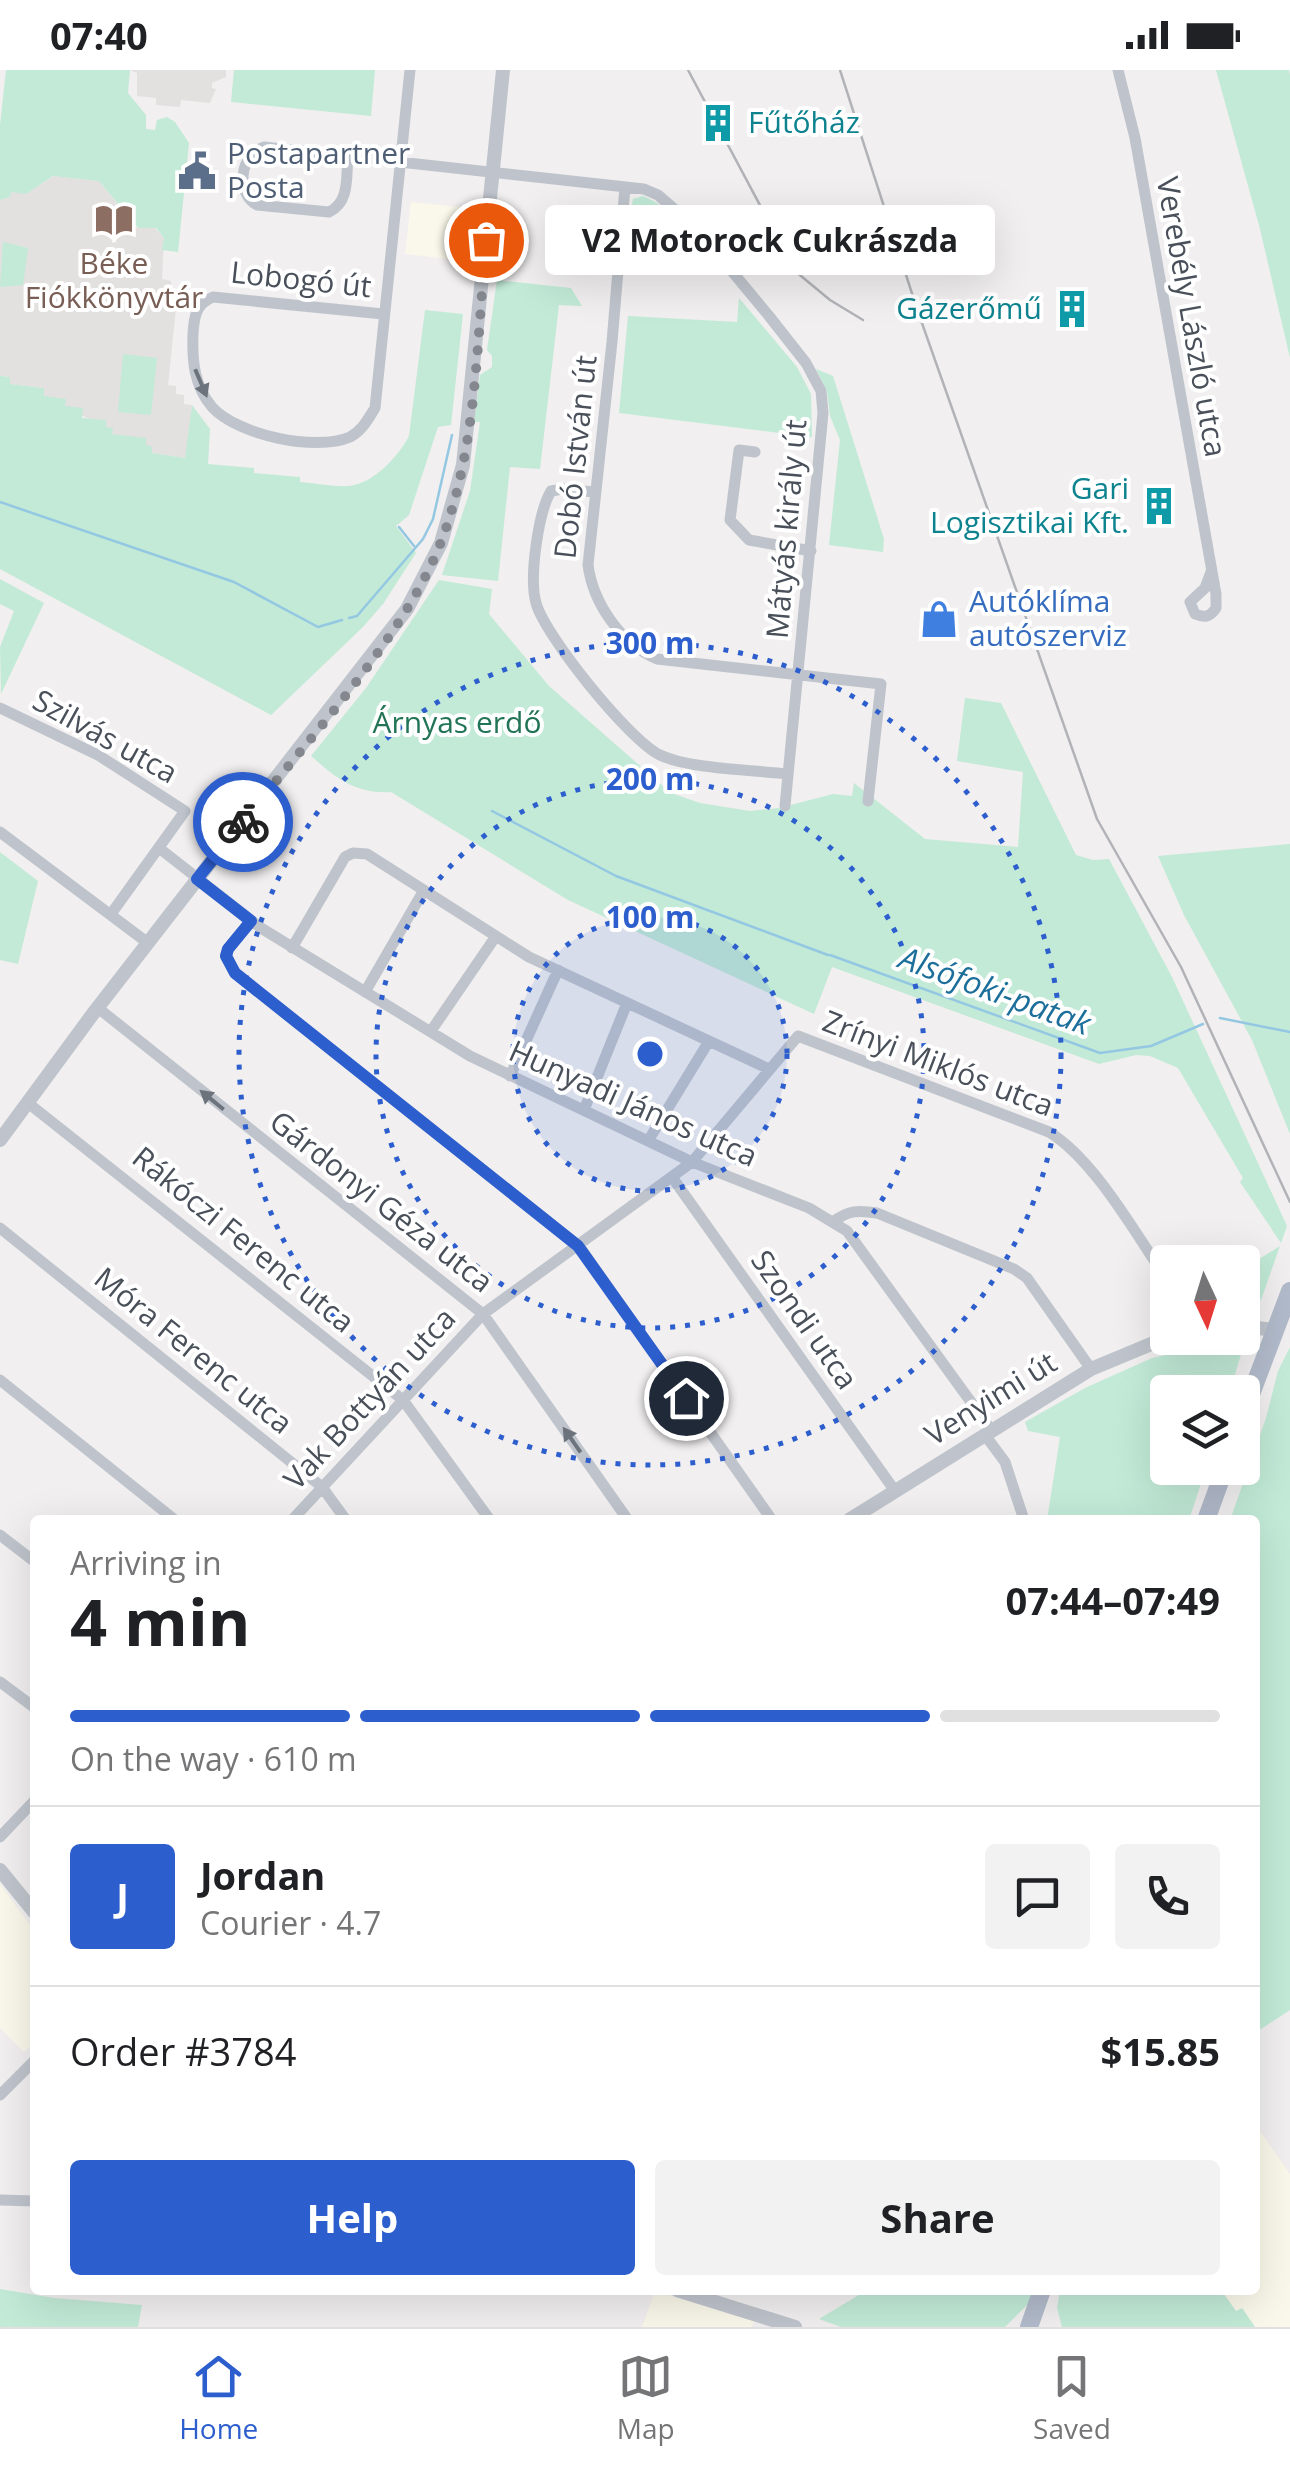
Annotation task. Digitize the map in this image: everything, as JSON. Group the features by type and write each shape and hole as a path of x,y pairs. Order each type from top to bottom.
{"main road":[{"path":"1258,1375 1290,1291"},
{"path":"1208,1515 1218,1485"},
{"path":"1029,2327 1040,2295"},
{"path":"1039,2327 1042,2295"}],"street":[{"path":"384,314 410,70"},
{"path":"0,1140 197,879 384,642 422,584 440,543 463,465 503,70"},
{"name":"Verebély László utca","path":"1118,70 1135,138 1211,572"},
{"name":"Mátyás király út","path":"348,156 344,196 338,207 329,212 258,206 248,200 243,190 246,158 264,146 625,187 658,195 696,228 814,376 823,413 785,806"},
{"name":"Dobó István út","path":"625,187 588,566 600,605 634,645 668,662 881,684 868,801"},
{"name":"Lobogó út","path":"213,297 384,314 374,408 365,425 352,436 330,442 260,435 234,425 212,407 199,386 192,361 193,327 202,302 213,297"},
{"path":"755,452 739,450 730,520 749,540 811,550"},
{"path":"594,492 563,488 551,492 542,507 533,589 547,630 621,721 654,752 676,761 788,774"},
{"name":"Szilvás utca","path":"0,708 98,755 186,811 159,848"},
{"path":"0,832 148,943"},
{"path":"111,914 159,848"},
{"name":"Hunyadi János utca","path":"159,848 251,921 470,1056 692,1162 809,1208 847,1232 989,1433 1005,1462 1022,1515"},
{"path":"292,948 344,857 368,854 496,936 558,970 769,1069"},
{"path":"365,992 424,890"},
{"path":"251,921 228,949 228,960 235,973 578,1246 768,1515"},
{"path":"431,1031 496,936"},
{"path":"510,1076 558,970"},
{"path":"584,1110 627,1003"},
{"name":"Gárdonyi Géza utca","path":"98,1008 483,1314 624,1515"},
{"name":"Vak Bottyán utca","path":"297,1515 483,1314 692,1162 798,1036"},
{"name":"Zrínyi Miklós utca","path":"798,1036 1048,1132 1067,1143 1085,1162 1150,1255"},
{"path":"648,1141 709,1041"},
{"name":"Rákóczi Ferenc utca","path":"28,1102 403,1400 486,1515"},
{"name":"Szondi utca","path":"672,1178 894,1491"},
{"path":"834,1222 846,1212 877,1213 1014,1269 1027,1278 1091,1369"},
{"name":"Móra Ferenc utca","path":"0,1228 322,1487 342,1515"},
{"path":"1260,1328 1274,1330"},
{"name":"Venyimi út","path":"857,1515 1091,1369 1150,1344"},
{"path":"0,1380 170,1515"},
{"path":"0,1535 30,1558"},
{"path":"0,1682 30,1704"},
{"path":"0,1837 30,1805"},
{"path":"0,1870 30,1907"},
{"path":"0,2095 30,2065"},
{"path":"0,2200 30,2201"},
{"path":"694,2295 796,2327"}],"shaded area":[{"path":"130,70 226,70 226,77 212,83 216,89 210,103 181,100 180,107 156,105 156,98 137,96 137,73"},
{"path":"54,176 99,181 137,228 155,228 164,238 162,279 171,281 171,288 178,289 168,385 176,386 176,394 184,395 184,404 192,405 186,458 151,453 145,445 111,434 105,427 44,396 44,388 9,384 10,377 0,376 0,200 10,197 11,192 26,193"},
{"path":"411,202 461,207 456,260 405,254"},
{"path":"0,1884 30,1925 30,2046 24,2052 0,2028"},
{"path":"1260,2131 1290,2174 1290,2327 1255,2327 1243,2309 1237,2312 1225,2295 1260,2295"},
{"path":"654,2295 668,2295 754,2321 752,2327 642,2327"}],"green space":[{"path":"6,70 130,70 128,93 146,115 146,129 155,130 157,120 167,117 189,143 178,252 162,250 164,238 156,228 138,228 99,181 53,176 26,194 11,192 10,197 0,200 0,125"},
{"path":"234,70 375,70 371,116 231,102"},
{"path":"1216,70 1289,70 1290,358 1260,229"},
{"path":"643,196 688,228 709,254 707,265 695,272 687,271 687,262 637,257 639,212 631,209 633,199"},
{"path":"3,242 28,248 23,285 0,287"},
{"path":"497,280 571,288 582,306 559,305 540,469 510,467 498,581 442,575 470,491 480,422 474,422 480,375 492,367 492,356 487,350"},
{"path":"739,298 797,367 811,394 812,437 619,413 628,316 737,322"},
{"path":"425,310 463,314 451,425 438,427 409,515 396,526 416,553 363,627 271,715 0,569 0,376 10,377 10,384 44,388 44,396 66,399 65,406 83,408 82,418 106,420 106,427 113,428 112,434 146,438 152,453 185,458 192,405 210,429 208,464 300,477 300,482 349,486 384,468 409,436"},
{"path":"123,354 157,358 151,415 118,412"},
{"path":"816,369 833,376 884,539 883,552 829,545 840,440 830,416 827,391"},
{"path":"0,579 44,603 1,694 0,647 14,611 0,604"},
{"name":"Árnyas erdő","path":"439,580 492,589 489,614 549,686 671,793 700,803 750,811 779,808 833,794 852,796 854,783 925,839 1018,847 1023,772 957,761 965,698 1001,703 1076,855 1109,859 1172,977 1287,1226 1281,1243 1240,1182 1243,1178 1178,1068 1150,1056 1136,1055 1099,1064 832,967 814,1014 568,900 391,792 357,788 330,772 311,756 366,688"},
{"path":"1290,844 1290,1134 1252,1040 1184,915 1158,856"},
{"path":"0,852 38,881 18,964 0,960"},
{"path":"1280,1246 1260,1300 1260,1258"},
{"path":"1290,1347 1290,2010 1260,2030 1260,1515 1232,1515 1242,1485 1260,1485 1260,1435 1278,1371"},
{"path":"1165,1355 1241,1355 1235,1375 1150,1375 1150,1485 1200,1485 1191,1515 1048,1515 1060,1437 1028,1431 1025,1422 1085,1388"},
{"path":"0,2289 142,2305 138,2327 0,2327"},
{"path":"859,2295 1031,2295 1030,2302 1005,2327 841,2327 819,2319"},
{"path":"1059,2295 1225,2295 1236,2311 1242,2308 1255,2327 1062,2327 1057,2308"}],"waterway":[{"path":"349,618 357,616 423,539 433,519 452,435"},
{"path":"0,502 234,582 318,627 342,620"},
{"path":"399,527 414,546"},
{"name":"Alsófoki-patak","path":"492,811 616,876 828,955"},
{"name":"Alsófoki-patak","path":"830,955 1100,1053 1151,1046 1203,1024"},
{"name":"Alsófoki-patak","path":"1220,1018 1290,1032"}],"railway":[{"path":"688,70 795,271 830,300 863,320"},
{"path":"840,70 917,309 1097,819 1181,967 1290,1202"}],"way so far":[{"path":"243,822 407,609 440,543 463,465 486,240"}],"place":[{"name":"Fűtőház","path":"718,123"},
{"name":"Postapartner Posta","path":"197,171"},
{"name":"Béke Fiókkönyvtár","path":"114,220"},
{"name":"V2 Motorock Cukrászda","path":"486,240"},
{"name":"Gázerőmű","path":"1072,309"},
{"name":"Gari Logisztikai Kft.","path":"1159,506"},
{"name":"Autóklíma autószerviz","path":"939,619"}],"route":[{"path":"243,822 197,879 251,921 228,949 226,956 235,973 578,1246 686,1398"}]}
